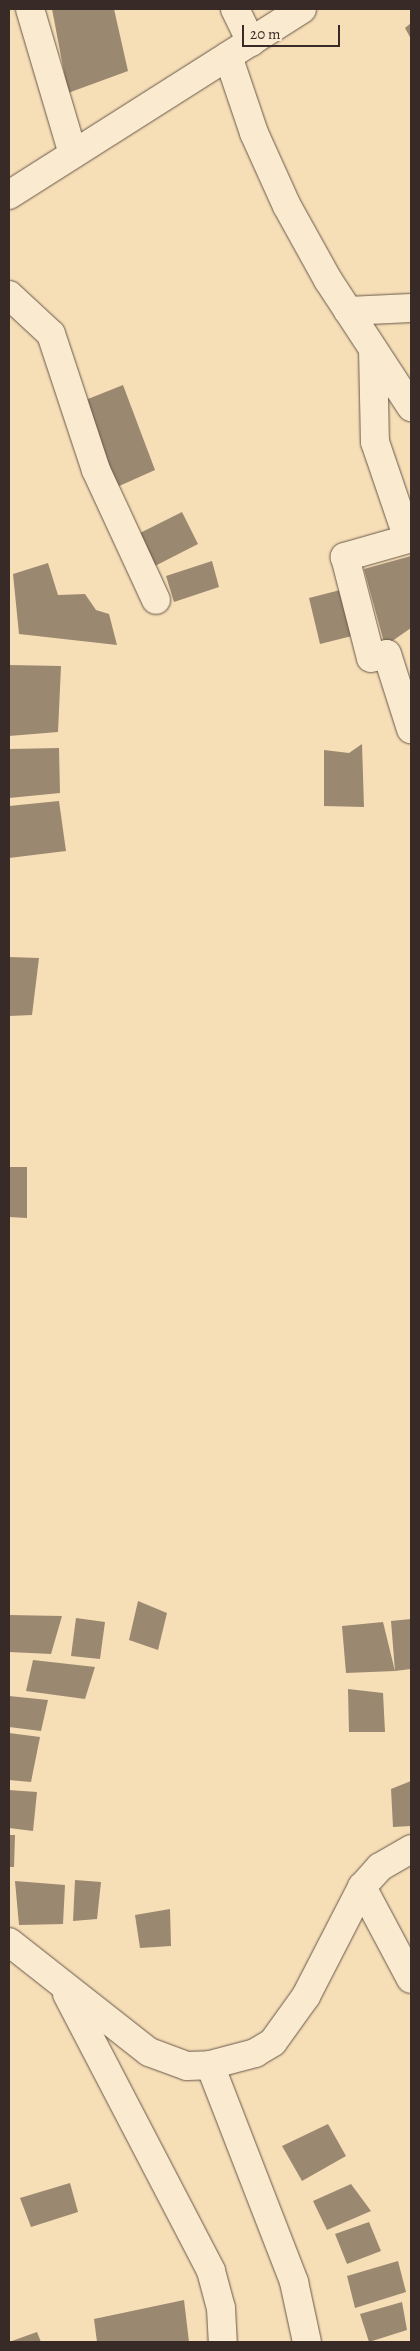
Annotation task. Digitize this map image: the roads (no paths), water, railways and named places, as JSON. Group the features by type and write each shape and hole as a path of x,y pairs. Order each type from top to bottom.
{"street":[{"path":"30,9 73,154"},
{"path":"235,9 251,42"},
{"path":"9,195 302,9"},
{"path":"228,56 254,133 287,206 348,311 411,407"},
{"path":"9,295 51,334 96,470 156,600"},
{"path":"348,311 411,308"},
{"path":"373,349 375,442 410,538 345,558 370,658 387,654 411,729"},
{"path":"9,1942 149,2052 187,2066 210,2065 255,2053 273,2042 306,1996 362,1887 380,1867 411,1849"},
{"path":"362,1887 411,1979"},
{"path":"63,1986 211,2271 221,2308 223,2342"},
{"path":"210,2065 294,2282 307,2342"}]}
